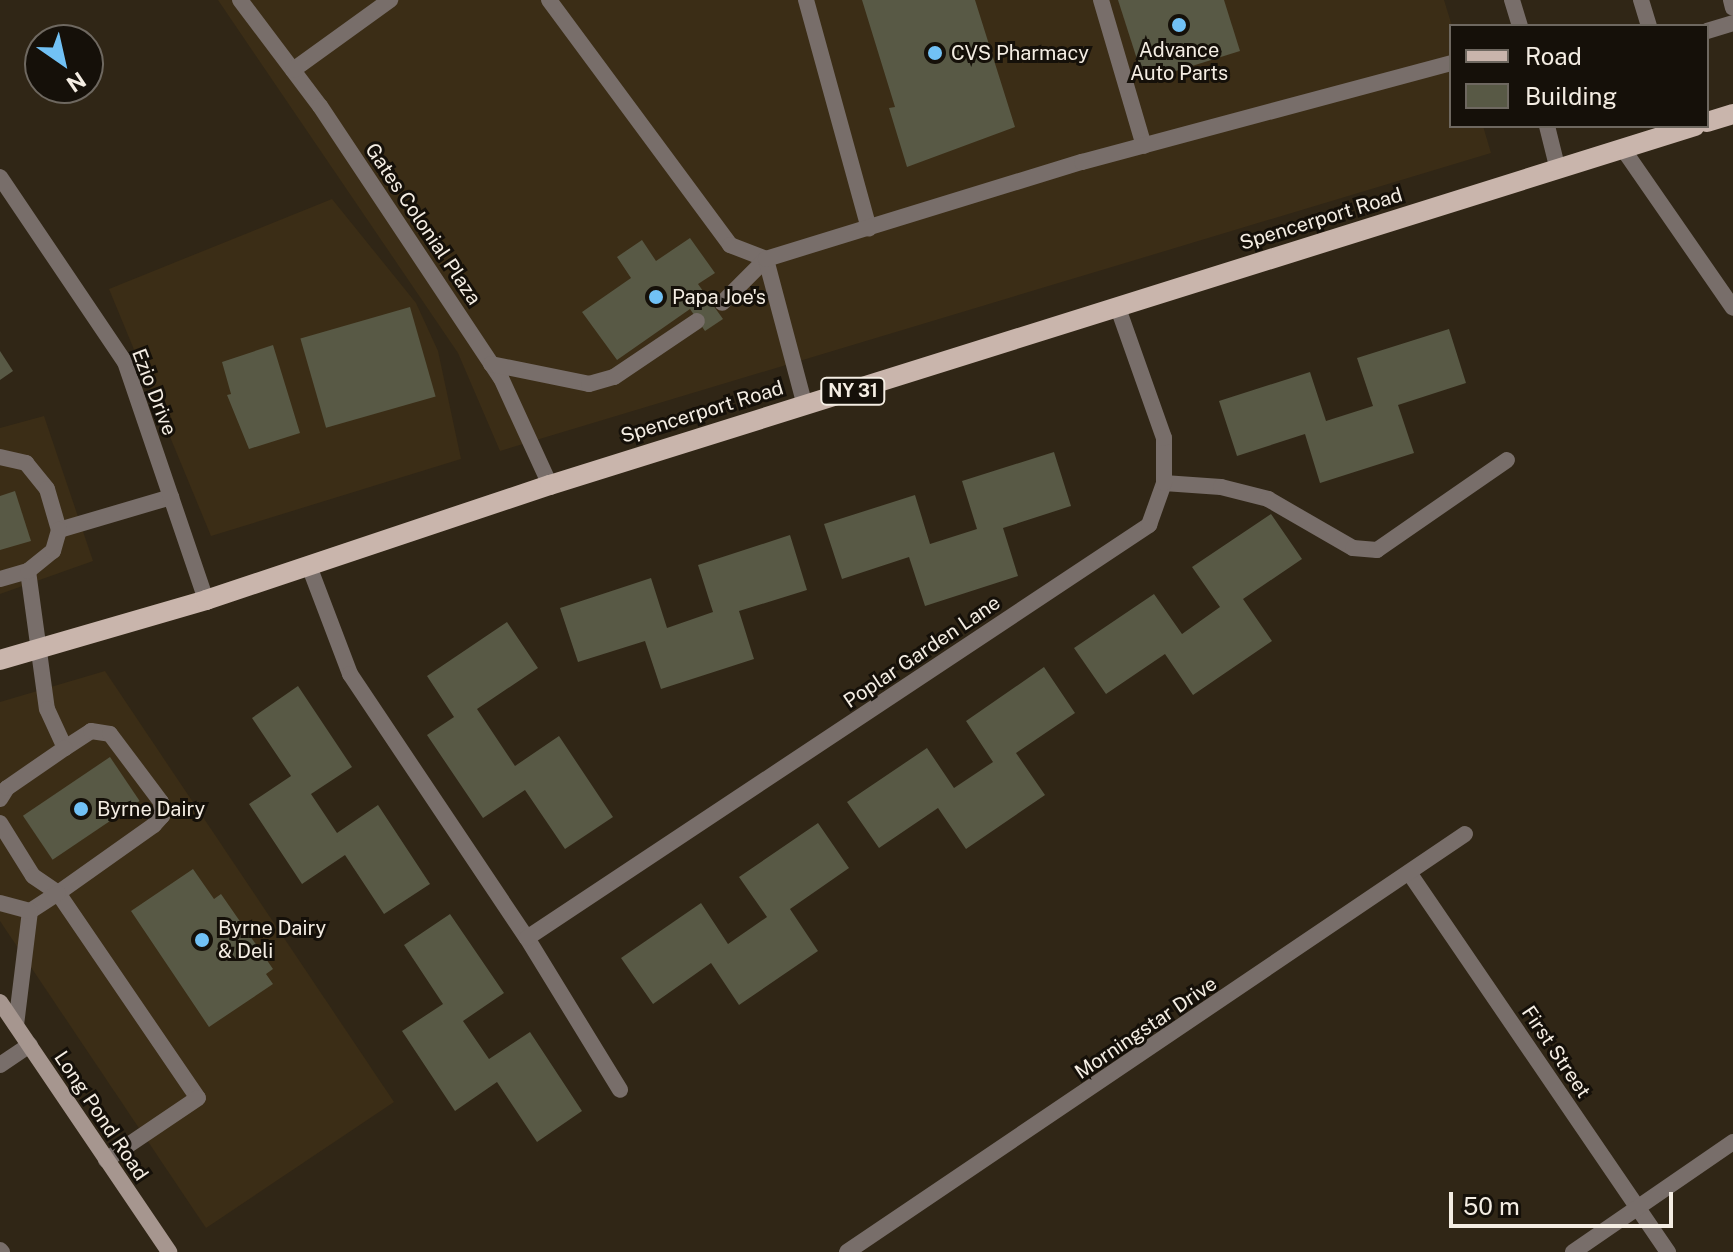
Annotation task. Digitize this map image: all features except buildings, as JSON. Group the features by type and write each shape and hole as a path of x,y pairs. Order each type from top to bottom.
{"main road":[{"path":"1709,121 1733,114"},
{"name":"Spencerport Road","path":"0,660 206,600 550,485 1689,128"},
{"name":"Long Pond Road","path":"1,1006 169,1252"}],"street":[{"name":"Gates Colonial Plaza","path":"240,0 293,70 491,364 550,485"},
{"path":"293,70 390,0"},
{"path":"549,0 730,245 766,259"},
{"path":"806,0 869,228"},
{"path":"1101,0 1144,146"},
{"path":"1512,0 1519,24"},
{"path":"1641,0 1648,24"},
{"path":"1731,0 1733,8"},
{"path":"1709,30 1733,23"},
{"path":"722,303 766,259 1144,146 1449,64"},
{"path":"1548,128 1558,170"},
{"path":"1623,149 1733,308"},
{"name":"Ezio Drive","path":"0,177 125,362 206,600"},
{"path":"766,259 805,406"},
{"name":"Poplar Garden Lane","path":"527,938 1149,525 1164,483 1164,438 1118,308"},
{"path":"491,364 589,384 614,377 697,321"},
{"path":"0,457 26,463 47,489 59,530 53,551 28,571 0,579"},
{"path":"1164,483 1221,487 1268,499 1353,548 1377,550 1507,460"},
{"path":"59,530 171,497"},
{"path":"309,566 350,674 527,938 620,1090"},
{"path":"28,571 47,709 65,748"},
{"path":"0,799 7,788 91,731 110,734 161,802 162,816 30,911 0,903"},
{"path":"0,823 33,876 58,893 198,1098 106,1160"},
{"name":"Morningstar Drive","path":"847,1252 1465,834"},
{"name":"First Street","path":"1410,874 1668,1252"},
{"path":"16,1025 30,911"},
{"path":"0,1065 30,1045"},
{"path":"1573,1252 1733,1142"}],"shaded area":[{"path":"218,0 1444,0 1451,24 1449,128 1484,128 1491,153 500,451 458,353"},
{"path":"332,199 416,303 438,351 461,459 211,536 109,289"},
{"path":"44,416 93,561 0,594 0,428"},
{"path":"105,671 394,1102 206,1228 0,921 0,702"}],"place":[{"name":"Advance Auto Parts","path":"1179,25"},
{"name":"CVS Pharmacy","path":"935,53"},
{"name":"Papa Joe's","path":"656,297"},
{"name":"Byrne Dairy","path":"81,809"},
{"name":"Byrne Dairy & Deli","path":"202,940"}]}
